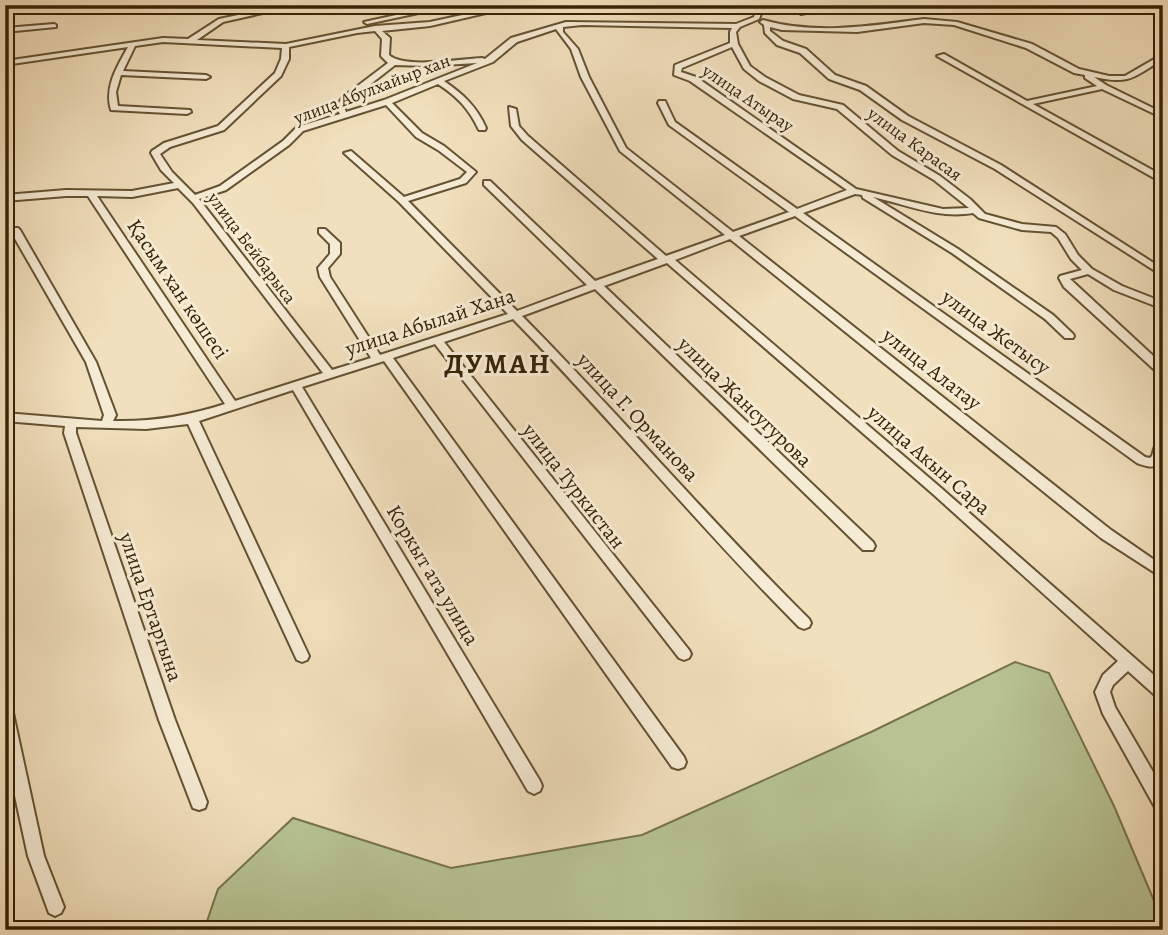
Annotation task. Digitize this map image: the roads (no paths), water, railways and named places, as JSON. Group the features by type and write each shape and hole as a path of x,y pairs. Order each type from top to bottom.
{"street":[{"path":"190,41 221,20 296,5"},
{"path":"363,30 364,22 453,5"},
{"path":"5,63 163,40 286,46 375,28 430,24 518,5"},
{"path":"757,18 761,5"},
{"path":"794,5 801,12 847,5"},
{"path":"757,18 767,25 857,30 924,21 956,23 1029,46 1099,77 1127,78 1163,56"},
{"path":"734,44 733,32 737,26 757,18"},
{"name":"улица Абулхайыр хан","path":"194,198 223,188 286,143 300,129 387,103 490,60 514,40 559,26 603,23 737,26"},
{"path":"767,25 767,32 772,37 780,43 803,51 832,77 863,89 905,118 998,167 1163,273"},
{"path":"5,30 54,26"},
{"path":"559,26 560,32 574,49 585,77 623,149 732,236"},
{"path":"375,28 386,38 385,56 393,63"},
{"path":"133,44 110,97 114,108 187,111"},
{"name":"улица Атырау","path":"734,44 686,62 678,67 677,73 693,79 857,192"},
{"name":"улица Карасая","path":"734,44 747,67 762,79 796,97 840,107 895,153 967,201 973,210"},
{"name":"улица Бейбарыса","path":"286,46 285,59 278,74 221,128 157,149 155,153 162,169 194,198 330,375"},
{"path":"941,56 1163,180"},
{"path":"344,115 340,107 346,99 393,63 490,60"},
{"path":"1152,65 1163,70"},
{"path":"1085,73 1103,87 1163,116"},
{"path":"118,74 205,77"},
{"path":"438,81 470,103 482,128"},
{"path":"1027,103 1103,87"},
{"path":"387,103 419,135 472,172 463,181 402,200"},
{"path":"662,103 672,123 797,213"},
{"name":"улица Акын Сара","path":"512,109 516,126 525,138 947,500 1163,693"},
{"name":"улица Г. Орманова","path":"348,153 402,200 577,377 804,624"},
{"name":"улица Жансугурова","path":"487,183 868,547"},
{"path":"5,198 132,194 178,185"},
{"path":"857,192 913,207 962,213 973,210 1003,224 1053,229 1062,236 1074,257 1089,271 1118,288 1163,306"},
{"path":"857,192 975,266 1049,317 1069,335"},
{"name":"улица Абылай Хана","path":"5,417 106,424 169,424 192,419 515,315 857,192"},
{"name":"Қасым хан көшесі","path":"91,194 232,407"},
{"name":"улица Жетысу","path":"797,213 1140,460 1152,463 1157,458 1163,439"},
{"path":"15,230 91,362 110,415 106,424"},
{"path":"322,231 335,243 335,254 323,268 325,277 678,762"},
{"name":"улица Алатау","path":"732,236 1009,454 1106,534"},
{"path":"1089,271 1064,278 1068,285 1163,371"},
{"name":"улица Туркистан","path":"437,340 684,654"},
{"name":"Коркыт ата улица","path":"296,386 534,786"},
{"path":"192,419 302,656"},
{"name":"улица Ертаргына","path":"71,423 70,433 95,509 167,720 199,802"},
{"path":"1106,534 1163,573"},
{"path":"1127,662 1108,680 1102,692 1108,709 1163,804"},
{"path":"5,713 36,856 55,907"}],"district":[{"name":"ДУМАН","path":"498,364"}]}
